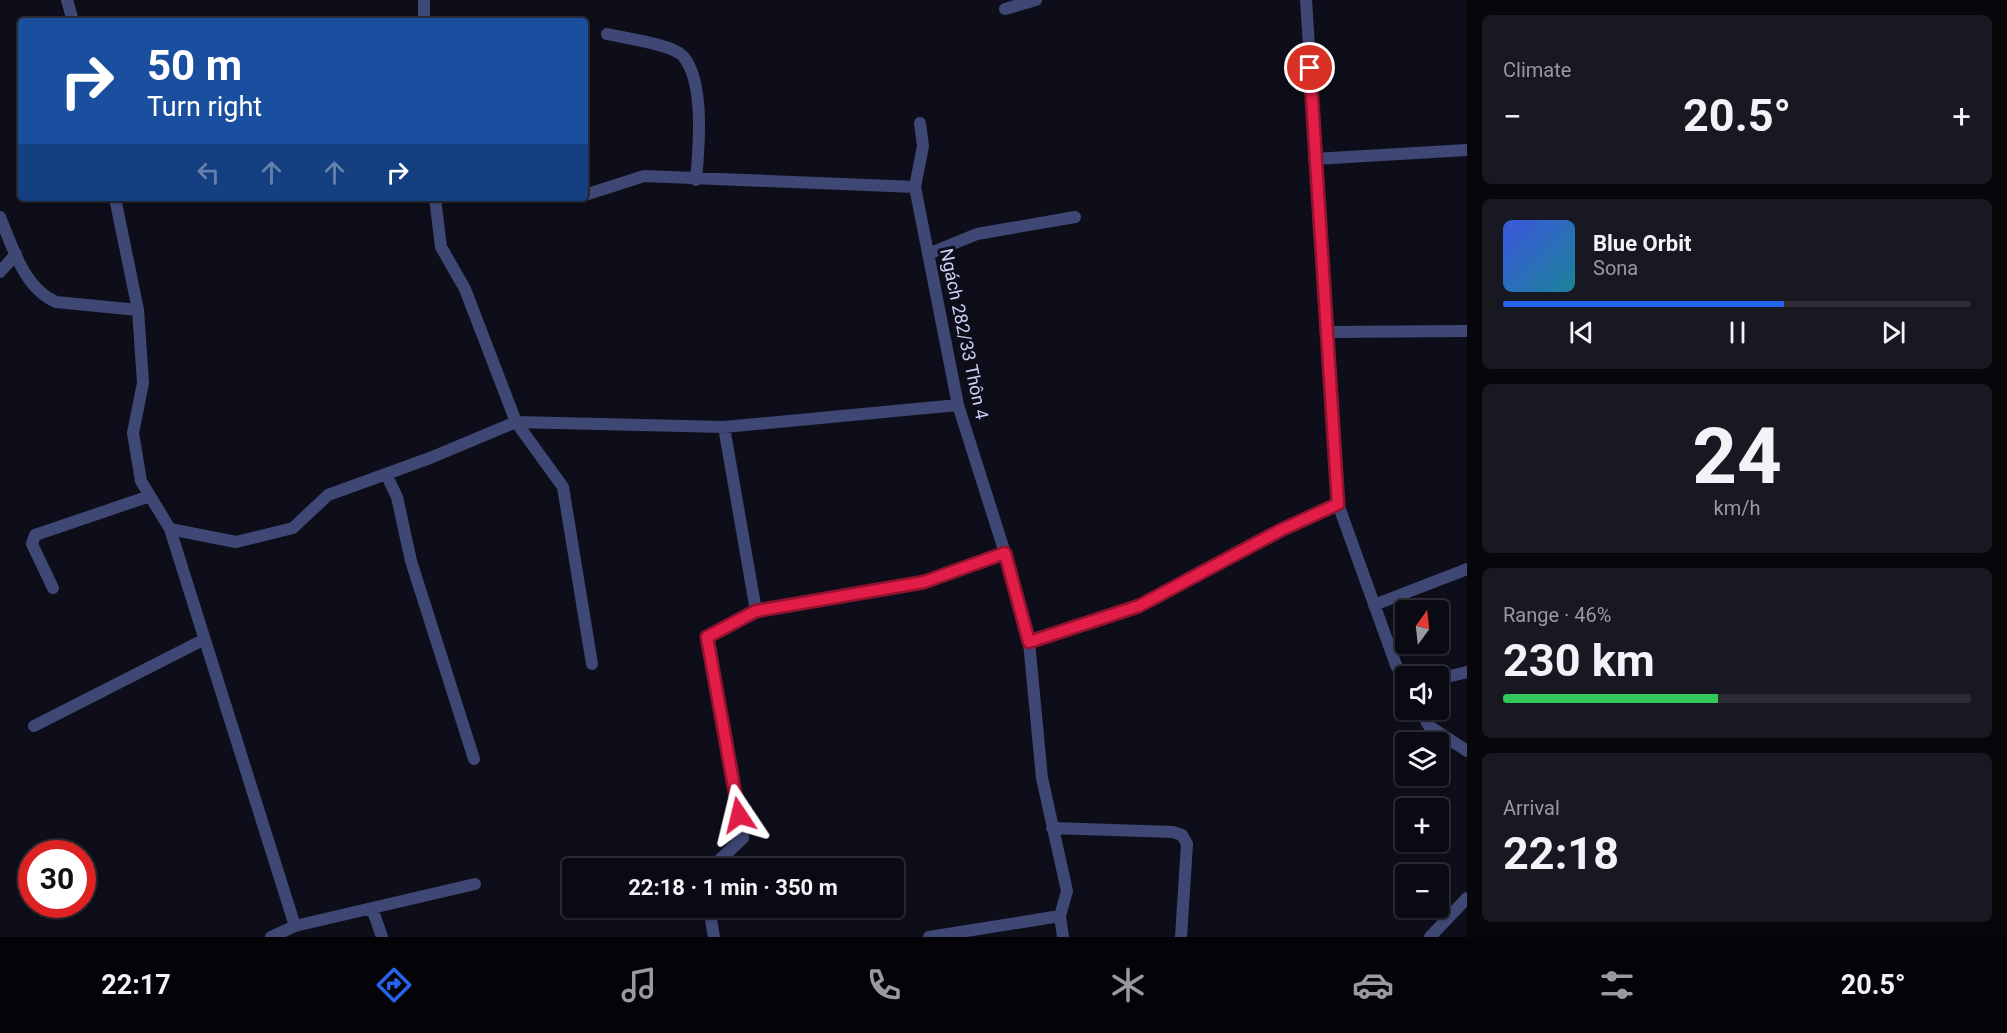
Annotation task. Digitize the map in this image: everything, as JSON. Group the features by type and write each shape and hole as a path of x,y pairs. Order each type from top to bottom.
{"street":[{"path":"67,0 72,18"},
{"path":"424,0 424,18"},
{"path":"1005,9 1036,0"},
{"path":"1306,0 1314,159 1328,332 1338,504 1397,666"},
{"path":"607,34 671,50 682,56 696,86 699,152 696,180"},
{"name":"Ngách 282/33 Thôn 4","path":"920,123 923,146 915,187 958,405 1005,553 1029,642 1042,778 1067,891 1060,916 1063,937"},
{"path":"1314,159 1467,150"},
{"path":"588,194 644,176 696,180 915,187"},
{"path":"116,201 138,310 143,383 134,433 141,481 170,529 203,640 295,926"},
{"path":"435,201 441,247 465,289 516,422 563,487 592,664"},
{"path":"928,254 977,234 1075,217"},
{"path":"0,218 33,285 45,297 56,302 138,310"},
{"path":"0,272 16,254"},
{"path":"1328,332 1467,331"},
{"path":"170,529 236,542 293,528 328,495 516,422 724,427 958,405"},
{"path":"724,427 756,611"},
{"path":"386,474 397,497 411,561 474,759"},
{"path":"53,588 32,544 35,535 150,496"},
{"path":"1029,642 1139,606 1281,530 1338,504"},
{"path":"722,858 743,838 707,637 756,611 924,582 1005,553"},
{"path":"1374,605 1467,569"},
{"path":"34,726 203,640"},
{"path":"1449,676 1467,672"},
{"path":"1426,720 1429,726 1467,751"},
{"path":"1052,828 1173,832 1182,835 1187,844 1181,937"},
{"path":"271,937 295,926 475,884"},
{"path":"1430,937 1467,898"},
{"path":"372,908 382,937"},
{"path":"929,937 1060,916"},
{"path":"711,918 714,937"}],"route":[{"path":"739,815 707,637 756,611 924,582 1005,553 1029,642 1139,606 1281,530 1338,504 1310,68"}]}
